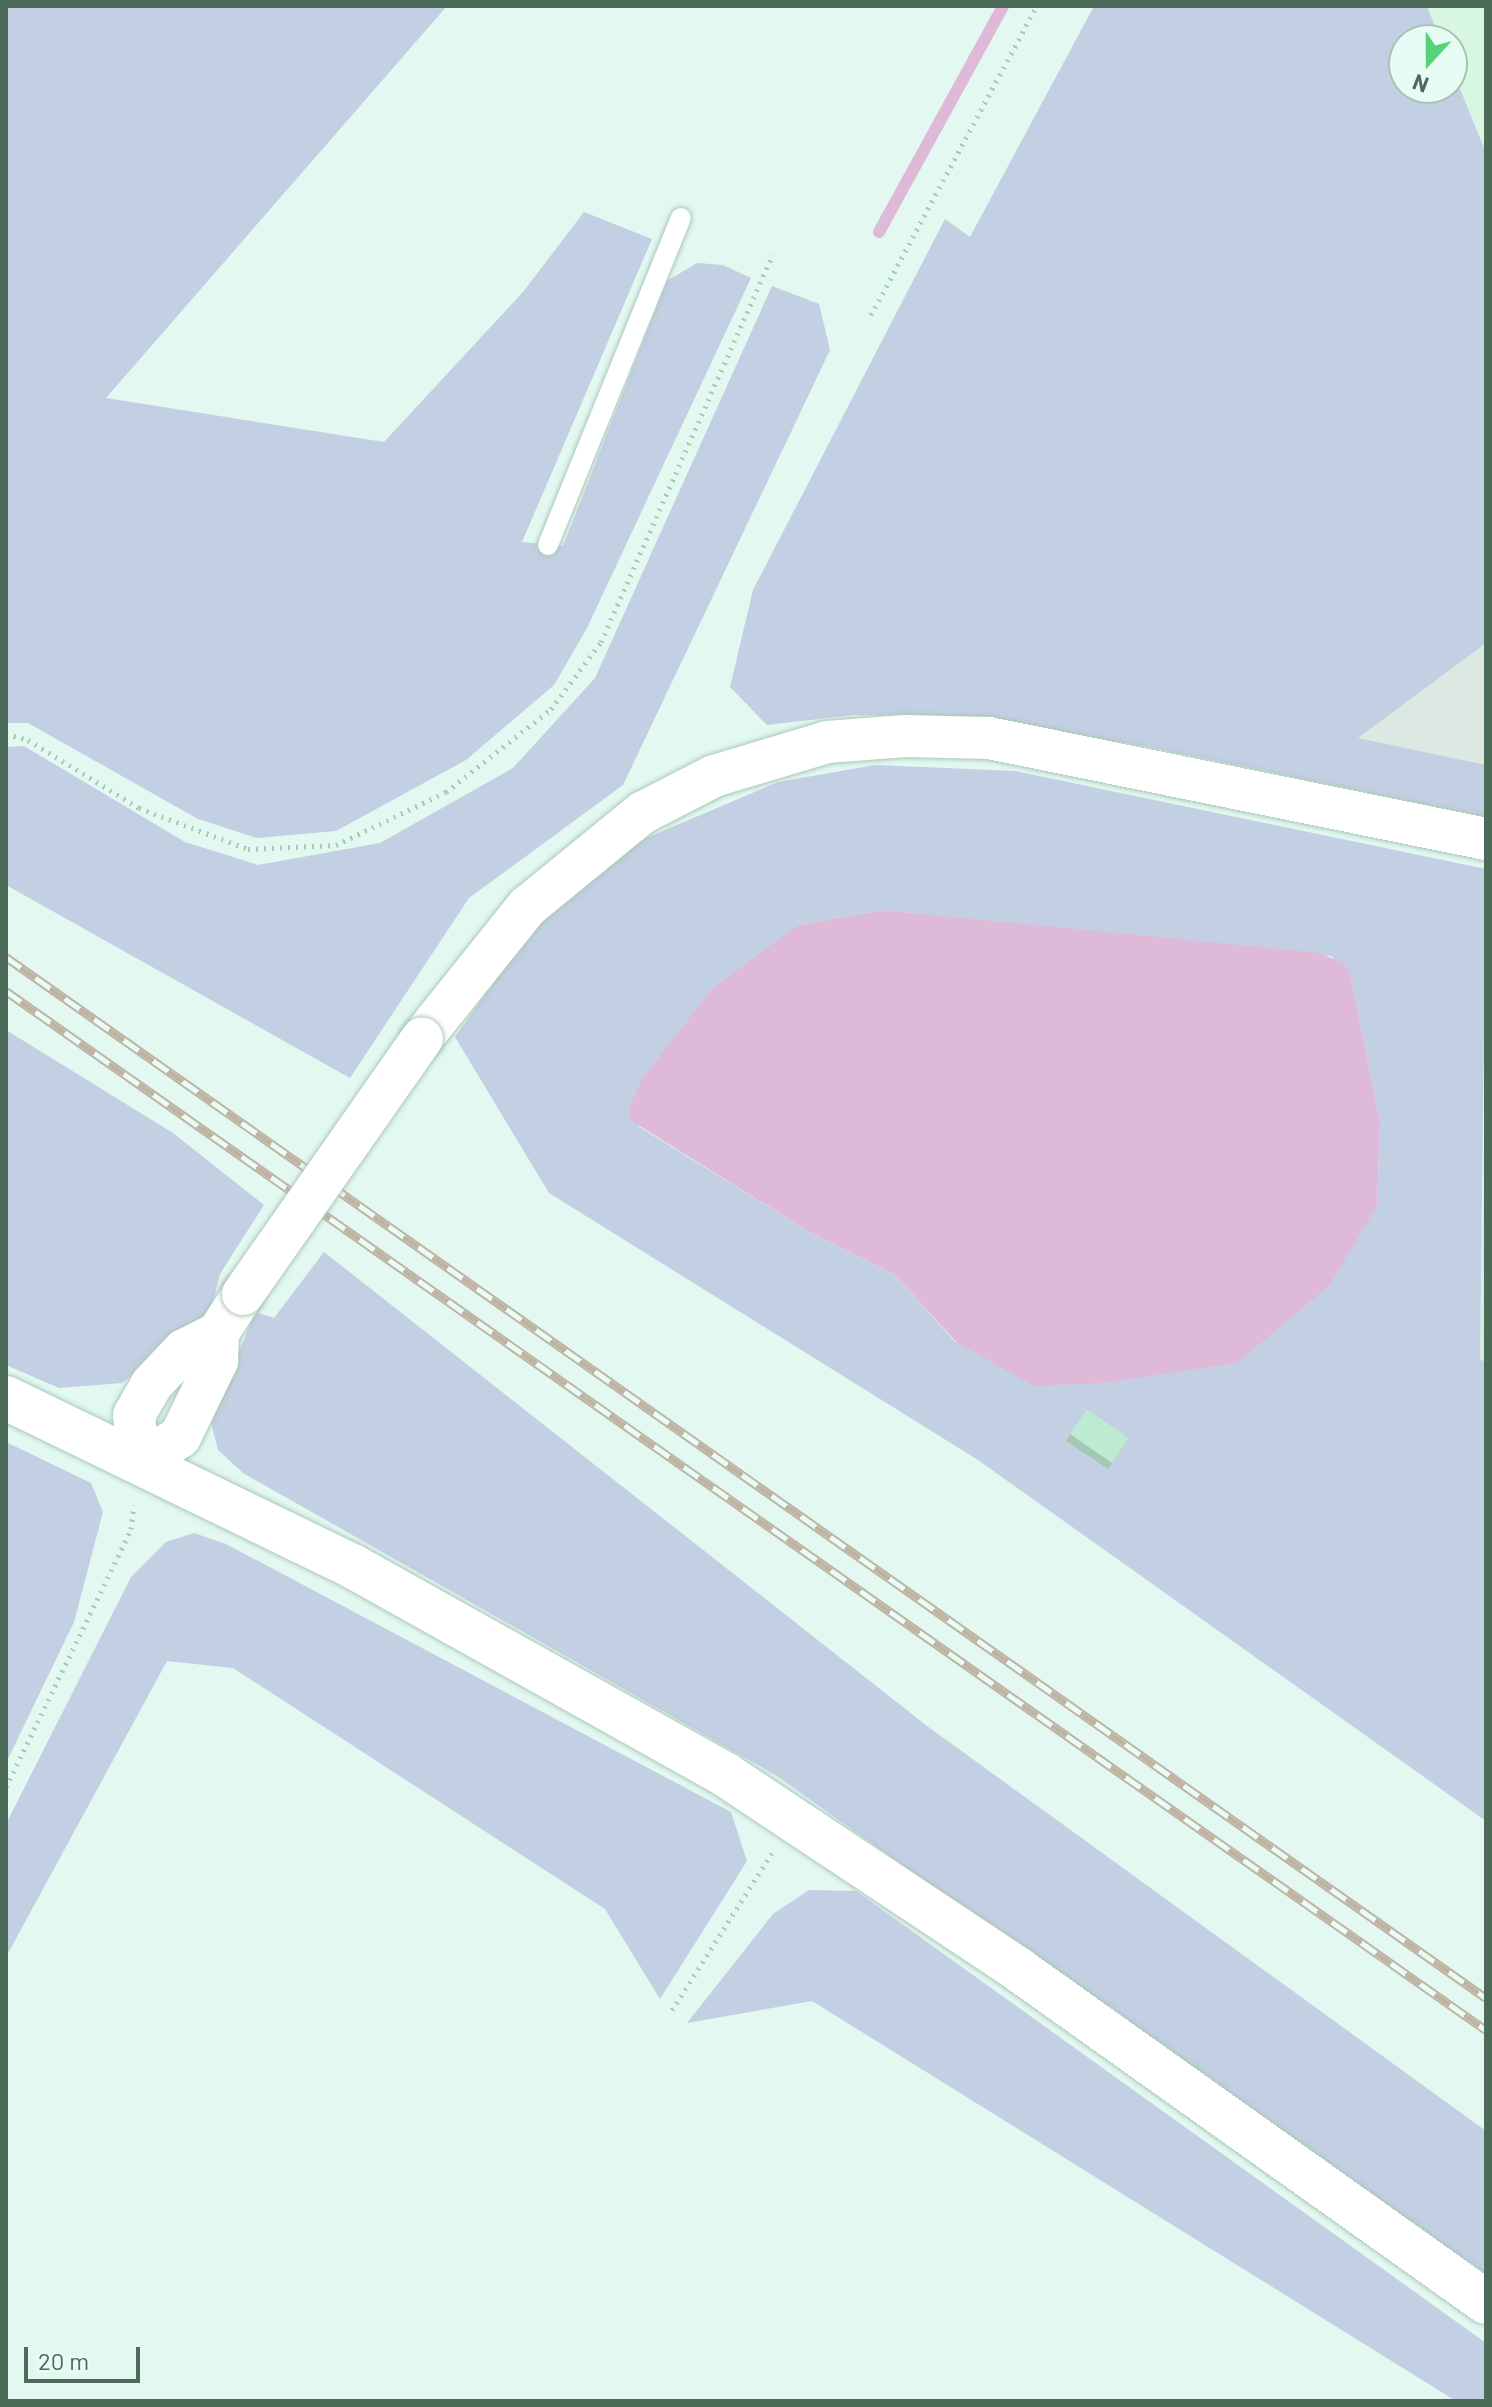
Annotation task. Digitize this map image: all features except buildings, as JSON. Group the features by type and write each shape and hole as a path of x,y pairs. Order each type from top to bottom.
{"street":[{"path":"139,1462 180,1437 217,1361 218,1333 243,1294 422,1038 527,907 642,813 714,776 827,742 905,736 989,738 1486,839"},
{"path":"6,1398 382,1582 794,1818 1100,2027 1486,2302"}],"lane":[{"path":"548,545 681,218"}],"path":[{"path":"871,315 1037,6"},
{"path":"6,734 28,740 139,808 248,849 336,845 446,792 551,709 601,642 773,254"},
{"path":"6,1787 131,1529 139,1462"},
{"path":"672,2010 794,1818"}],"shaded area":[{"path":"6,6 447,6 106,398 384,442 523,292 584,212 652,239 522,542 563,546 667,281 697,263 723,265 751,278 587,628 554,685 466,760 336,831 257,838 198,819 28,723 6,723"},
{"path":"1094,6 1427,6 1434,24 1388,24 1388,104 1466,104 1486,153 1486,643 1358,738 1486,765 1486,817 1144,746 963,717 853,715 767,725 730,687 753,590 945,219 970,237"},
{"path":"1427,6 1486,6 1486,153 1466,104 1468,24 1434,24"},
{"path":"772,286 819,304 830,350 623,785 469,898 350,1078 6,885 6,747 24,746 185,842 258,865 380,843 513,768 595,678"},
{"path":"1486,643 1486,765 1357,738"},
{"path":"875,765 1015,771 1486,869 1480,1360 1486,1362 1486,1821 978,1460 549,1193 455,1037 541,916 644,839 778,782","holes":["884,910 1331,956 1351,976 1380,1122 1377,1206 955,1342 895,1275 811,1233 638,1126 642,1079 669,1047 798,925"]},
{"path":"884,910 1319,953 1344,963 1351,976 1380,1122 1377,1206 1329,1286 1237,1363 1103,1383 1034,1386 956,1342 895,1275 811,1233 630,1120 630,1105 642,1079 713,988 798,925"},
{"path":"6,1030 173,1133 264,1205 220,1274 210,1313 122,1383 59,1388 6,1365"},
{"path":"1486,1035 1486,1362 1480,1361"},
{"path":"324,1252 927,1726 1486,2131 1486,2280 777,1776 243,1473 218,1450 211,1423 255,1312 274,1318"},
{"path":"6,1442 91,1483 103,1512 74,1622 6,1763"},
{"path":"194,1533 226,1544 731,1812 747,1861 660,1999 605,1909 233,1668 167,1661 6,1957 6,1824 131,1577 166,1542"},
{"path":"809,1890 856,1891 1486,2343 1486,2401 1456,2401 812,2001 687,2023 773,1914"}],"waterway":[{"path":"879,232 1003,6"}],"railway":[{"path":"6,957 1486,1998"},
{"path":"6,991 1486,2030"}]}
